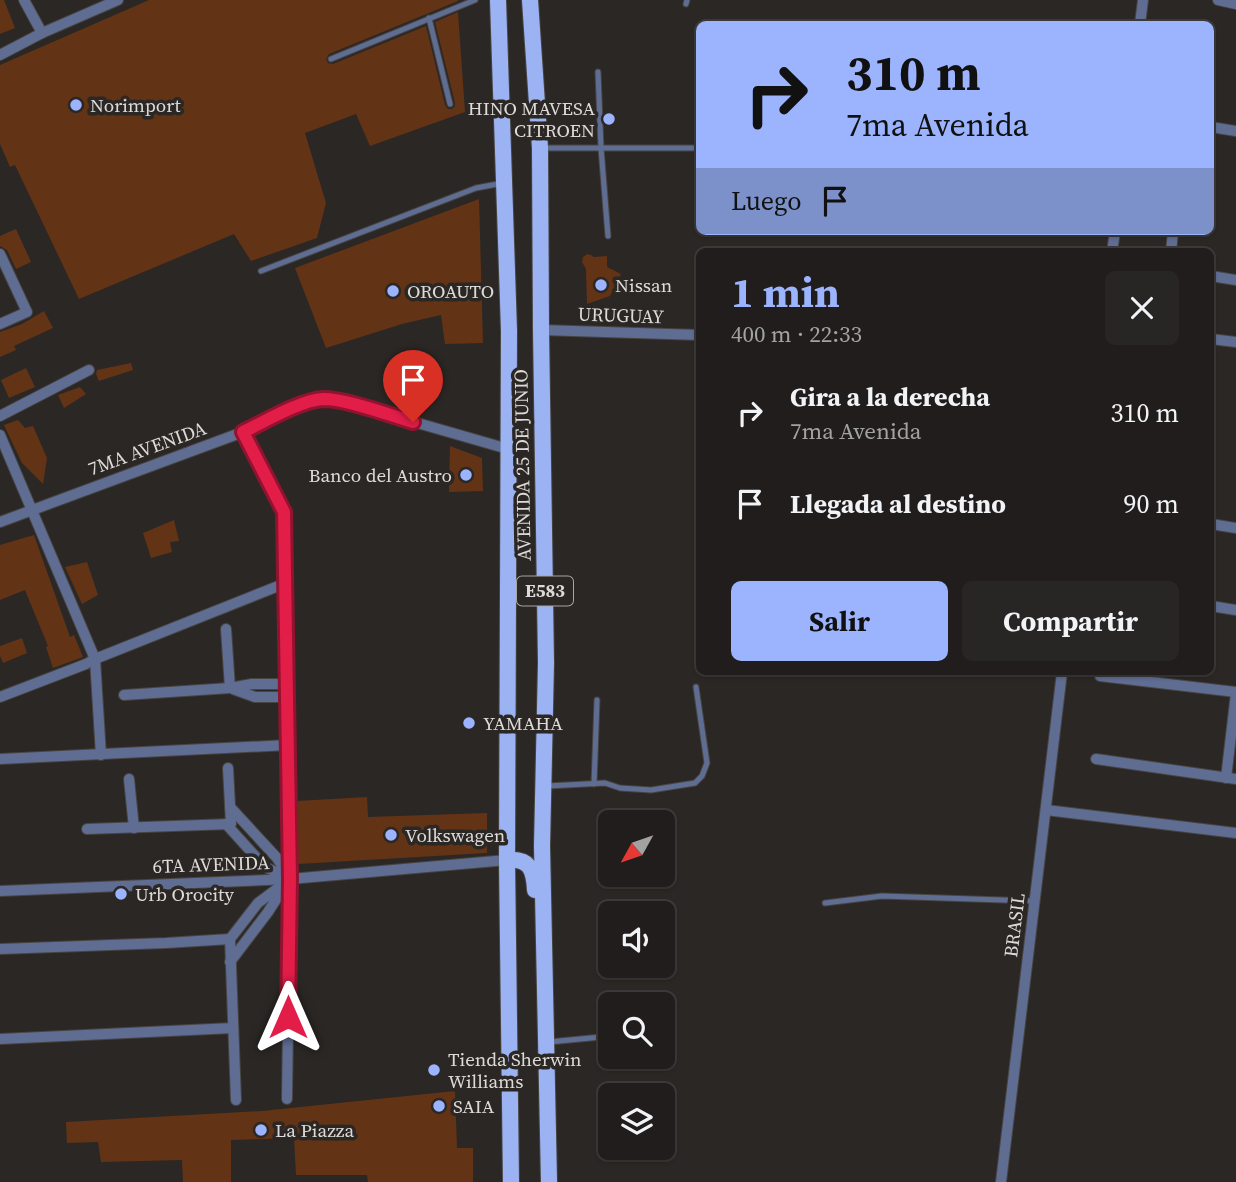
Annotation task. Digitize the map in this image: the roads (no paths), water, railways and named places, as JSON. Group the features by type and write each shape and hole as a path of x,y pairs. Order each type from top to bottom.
{"main road":[{"name":"AVENIDA 25 DE JUNIO","path":"498,0 509,331 507,860 511,1182"},
{"name":"AVENIDA 25 DE JUNIO","path":"530,0 540,148 547,663 542,846 548,1182"},
{"path":"507,860 517,859 527,863 534,876 539,953 545,979"}],"street":[{"path":"24,0 42,33"},
{"path":"0,55 42,33 118,0"},
{"path":"1140,21 1143,0"},
{"path":"1218,0 1236,4"},
{"path":"1214,127 1236,131"},
{"path":"0,254 27,312 0,324"},
{"path":"1214,276 1236,280"},
{"name":"URUGUAY","path":"541,330 696,335"},
{"path":"1214,339 1236,342"},
{"path":"0,416 89,370"},
{"name":"7MA AVENIDA","path":"0,522 243,432 304,404 322,399 341,401 508,449"},
{"path":"243,432 284,512 290,879 287,1099"},
{"path":"0,435 95,659 101,755"},
{"path":"1214,524 1236,528"},
{"path":"0,697 286,583"},
{"path":"1214,606 1236,610"},
{"path":"226,629 230,688"},
{"name":"BRASIL","path":"1002,1182 1062,675"},
{"path":"1097,759 1231,778 1236,692 1100,676"},
{"path":"124,695 230,688 255,696 287,690"},
{"path":"0,759 288,745"},
{"path":"88,829 231,824 229,768"},
{"path":"130,779 134,828"},
{"path":"230,807 277,858 290,879"},
{"path":"1046,810 1236,833"},
{"path":"226,824 265,867 290,879"},
{"name":"6TA AVENIDA","path":"0,891 290,879 507,860"},
{"path":"236,1100 230,939 258,903 290,879"},
{"path":"230,962 290,879"},
{"path":"0,949 230,939"},
{"path":"0,1039 233,1028"}],"lane":[{"path":"331,59 475,0"},
{"path":"429,18 450,104"},
{"path":"598,72 608,236"},
{"path":"540,148 696,148"},
{"path":"261,271 476,188 503,183"},
{"path":"544,787 606,783 620,788 651,790 695,783 702,776 707,763 696,687"},
{"path":"594,783 597,700"},
{"path":"825,903 882,896 1035,901"},
{"path":"546,1042 598,1037"}],"place":[{"name":"Norimport","path":"76,105"},
{"name":"HINO MAVESA CITROEN","path":"609,119"},
{"name":"Nissan","path":"601,285"},
{"name":"OROAUTO","path":"393,291"},
{"name":"Banco del Austro","path":"466,475"},
{"name":"YAMAHA","path":"469,723"},
{"name":"Volkswagen","path":"391,835"},
{"name":"Urb Orocity","path":"121,894"},
{"name":"Tienda Sherwin Williams","path":"434,1070"},
{"name":"SAIA","path":"439,1106"},
{"name":"La Piazza","path":"261,1130"}]}
